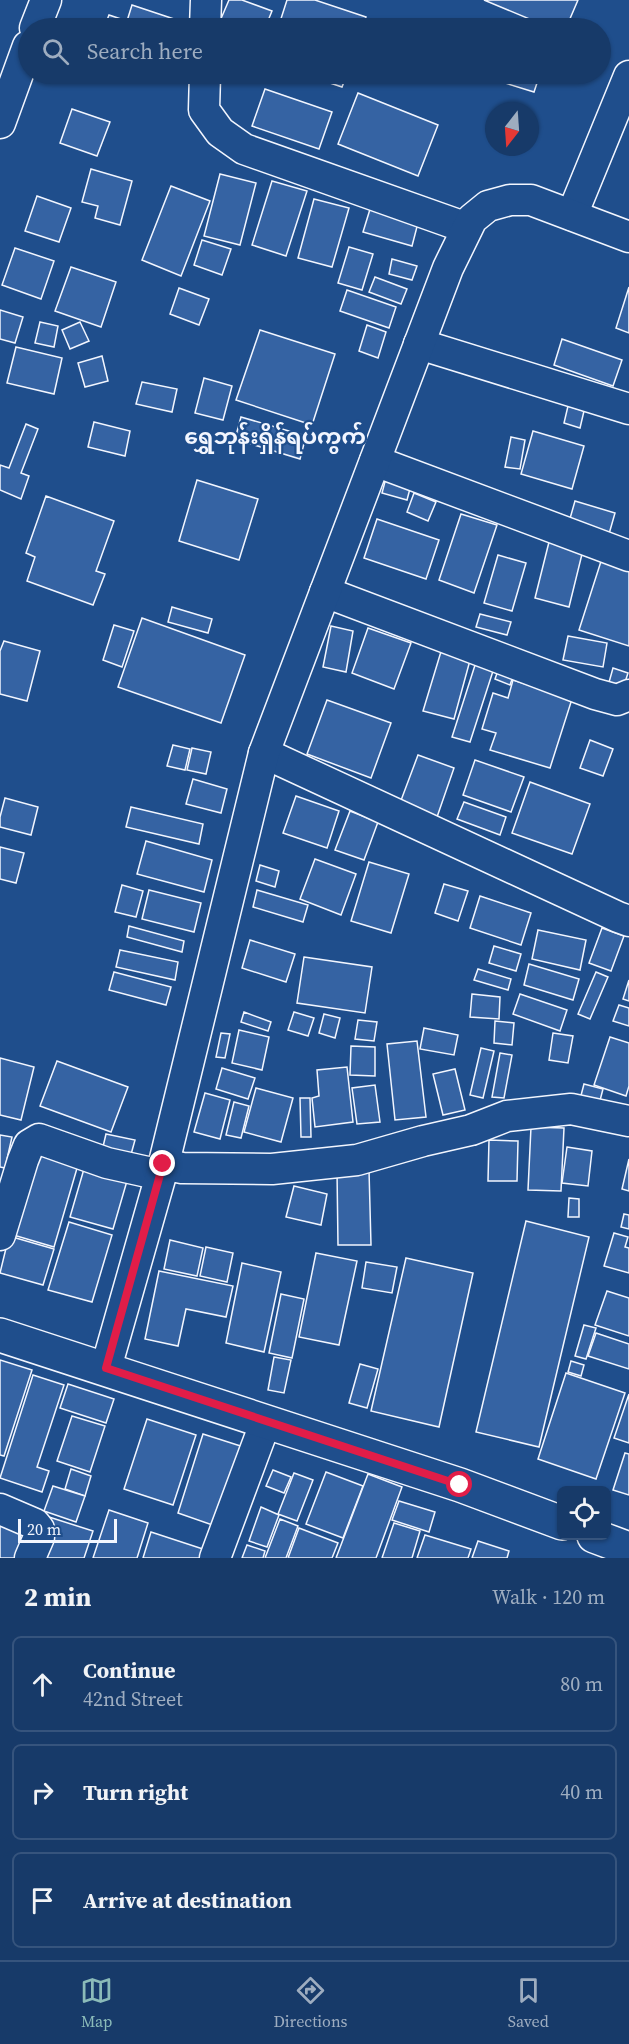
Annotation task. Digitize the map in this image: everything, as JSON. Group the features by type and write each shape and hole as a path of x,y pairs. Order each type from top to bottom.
{"street":[{"path":"39,18 46,0"},
{"path":"206,0 206,18"},
{"path":"0,123 18,74"},
{"path":"572,215 629,76"},
{"path":"205,84 204,110 220,132 244,149 467,228"},
{"path":"106,1368 162,1169 264,753 448,268 472,219 488,206 510,200 531,200 629,237"},
{"path":"419,344 629,409"},
{"path":"375,461 629,556"},
{"path":"325,592 595,694 616,700 629,695"},
{"path":"264,753 629,921"},
{"path":"0,1235 22,1160 29,1145 39,1139 108,1163 162,1169 272,1170 357,1160 471,1130 507,1116 571,1108 629,1121"},
{"path":"0,1335 460,1485 557,1521"},
{"path":"215,1558 266,1421"},
{"path":"0,1509 34,1524 39,1529 39,1537 30,1558"},
{"path":"605,1540 629,1549"}],"building":[{"path":"229,0 242,0 272,11 269,18 221,18"},
{"path":"287,0 315,0 366,17 366,18 281,18"},
{"path":"484,0 578,0 570,18 527,18"},
{"path":"132,5 171,18 128,18"},
{"path":"508,84 537,84 534,92"},
{"path":"265,89 332,112 319,149 252,126"},
{"path":"358,93 438,125 418,176 338,144"},
{"path":"72,109 110,122 97,156 60,143"},
{"path":"91,169 132,181 120,225 95,218 98,206 82,202"},
{"path":"220,174 256,183 240,245 204,236"},
{"path":"272,181 307,191 286,256 252,245"},
{"path":"171,186 210,201 181,276 142,260"},
{"path":"37,196 71,208 59,242 25,231"},
{"path":"314,199 349,208 332,267 298,258"},
{"path":"371,206 419,219 412,246 363,232"},
{"path":"202,240 231,249 222,275 194,265"},
{"path":"349,247 373,254 362,290 338,283"},
{"path":"15,248 54,261 41,299 2,285"},
{"path":"392,259 417,266 412,280 389,274"},
{"path":"71,267 116,282 101,327 55,311"},
{"path":"375,277 407,289 401,304 369,292"},
{"path":"629,287 629,333 616,328"},
{"path":"179,288 209,299 199,325 170,314"},
{"path":"347,290 396,307 389,328 340,311"},
{"path":"0,310 23,317 15,343 0,339"},
{"path":"40,322 58,326 54,347 35,343"},
{"path":"80,322 89,341 70,349 62,330"},
{"path":"367,325 386,332 378,358 359,351"},
{"path":"260,330 335,354 312,425 236,400"},
{"path":"562,339 622,360 613,386 554,365"},
{"path":"16,347 62,358 54,394 7,383"},
{"path":"102,356 108,381 85,387 78,363"},
{"path":"204,378 232,386 223,420 195,413"},
{"path":"142,382 177,389 172,412 136,404"},
{"path":"568,406 584,411 580,428 564,423"},
{"path":"241,417 306,436 300,459 235,439"},
{"path":"94,422 130,431 125,456 88,447"},
{"path":"26,424 38,429 21,473 29,476 21,499 0,490 0,465 9,468"},
{"path":"533,431 584,446 572,489 521,474"},
{"path":"511,437 525,440 520,469 505,467"},
{"path":"387,474 412,481 407,500 382,493"},
{"path":"197,480 258,499 239,560 179,541"},
{"path":"414,493 436,502 428,521 407,512"},
{"path":"46,496 114,521 96,571 105,574 93,605 27,581 35,557 26,553"},
{"path":"575,501 615,513 609,534 569,522"},
{"path":"461,514 497,525 474,593 439,580"},
{"path":"377,519 439,540 426,579 364,558"},
{"path":"549,542 583,550 569,607 535,598"},
{"path":"604,552 629,560 629,646 579,630"},
{"path":"498,555 526,563 512,611 484,603"},
{"path":"172,607 212,619 208,633 168,622"},
{"path":"480,614 511,622 507,635 476,627"},
{"path":"142,618 245,655 221,723 118,687"},
{"path":"114,625 134,631 122,667 103,660"},
{"path":"331,626 353,631 346,672 323,667"},
{"path":"368,628 411,643 394,689 352,673"},
{"path":"568,636 607,643 603,667 563,660"},
{"path":"4,641 40,651 27,701 0,694 0,651"},
{"path":"443,645 472,653 454,719 423,711"},
{"path":"502,659 517,665 510,685 495,679"},
{"path":"476,662 494,668 470,742 452,737"},
{"path":"613,668 628,673 620,698 606,693"},
{"path":"513,680 572,699 550,768 490,750 496,733 482,729 493,693 508,698"},
{"path":"327,700 391,723 371,778 307,754"},
{"path":"590,740 613,749 603,776 580,768"},
{"path":"173,745 190,749 185,770 167,766"},
{"path":"192,748 211,752 206,774 187,770"},
{"path":"418,755 454,768 437,817 400,803"},
{"path":"475,760 524,777 511,812 463,795"},
{"path":"193,779 227,789 221,813 186,804"},
{"path":"530,782 590,804 572,854 512,833"},
{"path":"296,796 339,811 327,848 283,833"},
{"path":"5,798 38,807 31,835 0,827"},
{"path":"464,802 506,817 500,835 457,819"},
{"path":"131,807 203,824 199,844 126,827"},
{"path":"350,811 378,822 364,860 335,850"},
{"path":"146,841 212,860 204,892 137,874"},
{"path":"0,847 24,853 16,883 0,879"},
{"path":"315,859 356,874 341,915 300,899"},
{"path":"369,862 409,874 391,933 351,921"},
{"path":"260,865 279,871 275,887 256,881"},
{"path":"444,884 468,891 458,921 435,913"},
{"path":"122,885 143,891 136,917 115,912"},
{"path":"149,890 201,903 194,932 142,919"},
{"path":"257,890 308,905 303,922 253,907"},
{"path":"480,896 531,913 521,945 470,928"},
{"path":"129,926 184,941 182,952 127,937"},
{"path":"602,928 624,936 611,971 589,963"},
{"path":"538,930 586,940 580,970 532,959"},
{"path":"250,940 295,954 286,982 242,968"},
{"path":"494,946 521,954 516,971 489,963"},
{"path":"120,950 178,962 175,980 116,967"},
{"path":"304,957 372,967 365,1013 297,1003"},
{"path":"529,964 579,979 573,1000 524,985"},
{"path":"478,969 511,979 508,990 474,980"},
{"path":"114,972 171,987 166,1005 109,990"},
{"path":"596,972 608,977 590,1019 578,1014"},
{"path":"629,980 629,1001 623,999"},
{"path":"472,994 500,997 499,1019 470,1017"},
{"path":"520,994 567,1010 560,1031 513,1014"},
{"path":"619,1005 629,1008 629,1026 613,1021"},
{"path":"244,1012 271,1022 268,1031 241,1022"},
{"path":"294,1012 314,1018 308,1036 288,1030"},
{"path":"324,1014 340,1018 335,1038 319,1033"},
{"path":"358,1020 377,1022 374,1041 355,1039"},
{"path":"495,1021 514,1023 512,1045 494,1043"},
{"path":"424,1028 458,1035 454,1055 420,1049"},
{"path":"239,1030 269,1037 262,1070 232,1063"},
{"path":"221,1033 230,1034 225,1058 216,1057"},
{"path":"553,1033 573,1036 568,1063 549,1060"},
{"path":"610,1037 629,1043 629,1086 626,1096 594,1085"},
{"path":"417,1041 426,1117 395,1120 387,1044"},
{"path":"351,1046 375,1047 375,1076 350,1075"},
{"path":"481,1048 494,1051 483,1098 470,1095"},
{"path":"500,1053 512,1055 504,1098 492,1097"},
{"path":"0,1058 34,1067 21,1120 0,1115"},
{"path":"57,1061 128,1087 111,1132 40,1106"},
{"path":"347,1067 353,1122 315,1127 312,1098 319,1096 317,1070"},
{"path":"222,1068 255,1078 248,1099 216,1089"},
{"path":"455,1069 465,1110 443,1115 433,1074"},
{"path":"584,1084 603,1089 598,1108 579,1103"},
{"path":"375,1085 380,1122 357,1124 352,1088"},
{"path":"256,1088 293,1098 281,1142 244,1132"},
{"path":"205,1093 230,1100 220,1139 194,1132"},
{"path":"300,1098 310,1098 311,1137 301,1137"},
{"path":"234,1102 249,1106 241,1138 226,1135"},
{"path":"531,1127 564,1128 561,1191 528,1190"},
{"path":"106,1134 135,1140 130,1158 102,1151"},
{"path":"0,1135 12,1137 5,1168 0,1167"},
{"path":"489,1140 518,1141 517,1181 488,1181"},
{"path":"36,1145 80,1158 54,1247 10,1234"},
{"path":"567,1147 592,1151 588,1186 562,1183"},
{"path":"629,1159 629,1191 622,1189"},
{"path":"86,1162 129,1174 113,1229 70,1217"},
{"path":"369,1170 371,1245 338,1245 337,1171"},
{"path":"294,1186 327,1194 321,1225 286,1217"},
{"path":"569,1198 579,1199 579,1217 568,1217"},
{"path":"624,1214 629,1215 629,1229 621,1227"},
{"path":"526,1221 589,1237 539,1447 476,1432"},
{"path":"69,1222 112,1235 92,1302 48,1290"},
{"path":"614,1233 628,1237 625,1247 629,1248 629,1273 604,1266"},
{"path":"9,1236 54,1249 43,1285 0,1273"},
{"path":"170,1240 203,1248 197,1276 164,1269"},
{"path":"206,1247 233,1253 227,1282 200,1276"},
{"path":"316,1253 357,1261 339,1345 299,1337"},
{"path":"406,1258 473,1273 439,1427 371,1411"},
{"path":"366,1262 397,1267 392,1293 362,1288"},
{"path":"242,1263 281,1272 264,1352 226,1343"},
{"path":"159,1271 233,1286 226,1317 186,1309 178,1346 145,1339"},
{"path":"607,1291 629,1298 629,1336 595,1325"},
{"path":"281,1294 304,1299 292,1358 269,1353"},
{"path":"584,1325 596,1328 586,1359 575,1356"},
{"path":"596,1333 629,1344 629,1369 588,1356"},
{"path":"274,1357 291,1360 284,1393 268,1390"},
{"path":"0,1360 32,1370 4,1456 0,1455"},
{"path":"571,1361 584,1365 581,1376 568,1372"},
{"path":"360,1364 378,1369 367,1408 349,1403"},
{"path":"566,1373 625,1393 596,1479 538,1459"},
{"path":"33,1375 64,1385 37,1467 49,1471 42,1492 0,1478"},
{"path":"68,1384 114,1399 106,1423 60,1408"},
{"path":"629,1394 629,1443 614,1438"},
{"path":"72,1416 105,1426 90,1472 57,1461"},
{"path":"147,1419 196,1435 173,1505 124,1489"},
{"path":"203,1434 250,1449 224,1529 178,1513"},
{"path":"625,1453 629,1454 629,1495 613,1490"},
{"path":"71,1469 91,1476 85,1496 65,1489"},
{"path":"273,1470 291,1477 284,1493 266,1486"},
{"path":"326,1472 363,1486 343,1538 306,1524"},
{"path":"294,1473 313,1480 297,1521 278,1514"},
{"path":"368,1474 402,1487 376,1558 336,1558"},
{"path":"53,1486 85,1496 76,1522 44,1511"},
{"path":"399,1501 435,1512 429,1532 392,1520"},
{"path":"261,1507 279,1515 267,1547 249,1541"},
{"path":"109,1510 148,1523 137,1558 93,1558"},
{"path":"0,1514 35,1529 22,1558 0,1558"},
{"path":"49,1517 93,1531 84,1558 36,1558"},
{"path":"280,1519 298,1526 286,1558 265,1558"},
{"path":"394,1523 420,1531 412,1558 382,1558"},
{"path":"299,1528 338,1543 332,1558 288,1558"},
{"path":"151,1532 209,1551 207,1558 143,1558"},
{"path":"425,1535 471,1549 468,1558 417,1558"},
{"path":"478,1541 509,1551 507,1558 472,1558"},
{"path":"247,1545 265,1551 263,1558 242,1558"}],"district":[{"name":"ရွှေဘုန်းရှိန်ရပ်ကွက်","path":"275,436"}],"route":[{"path":"163,1164 106,1368 460,1485"}]}
